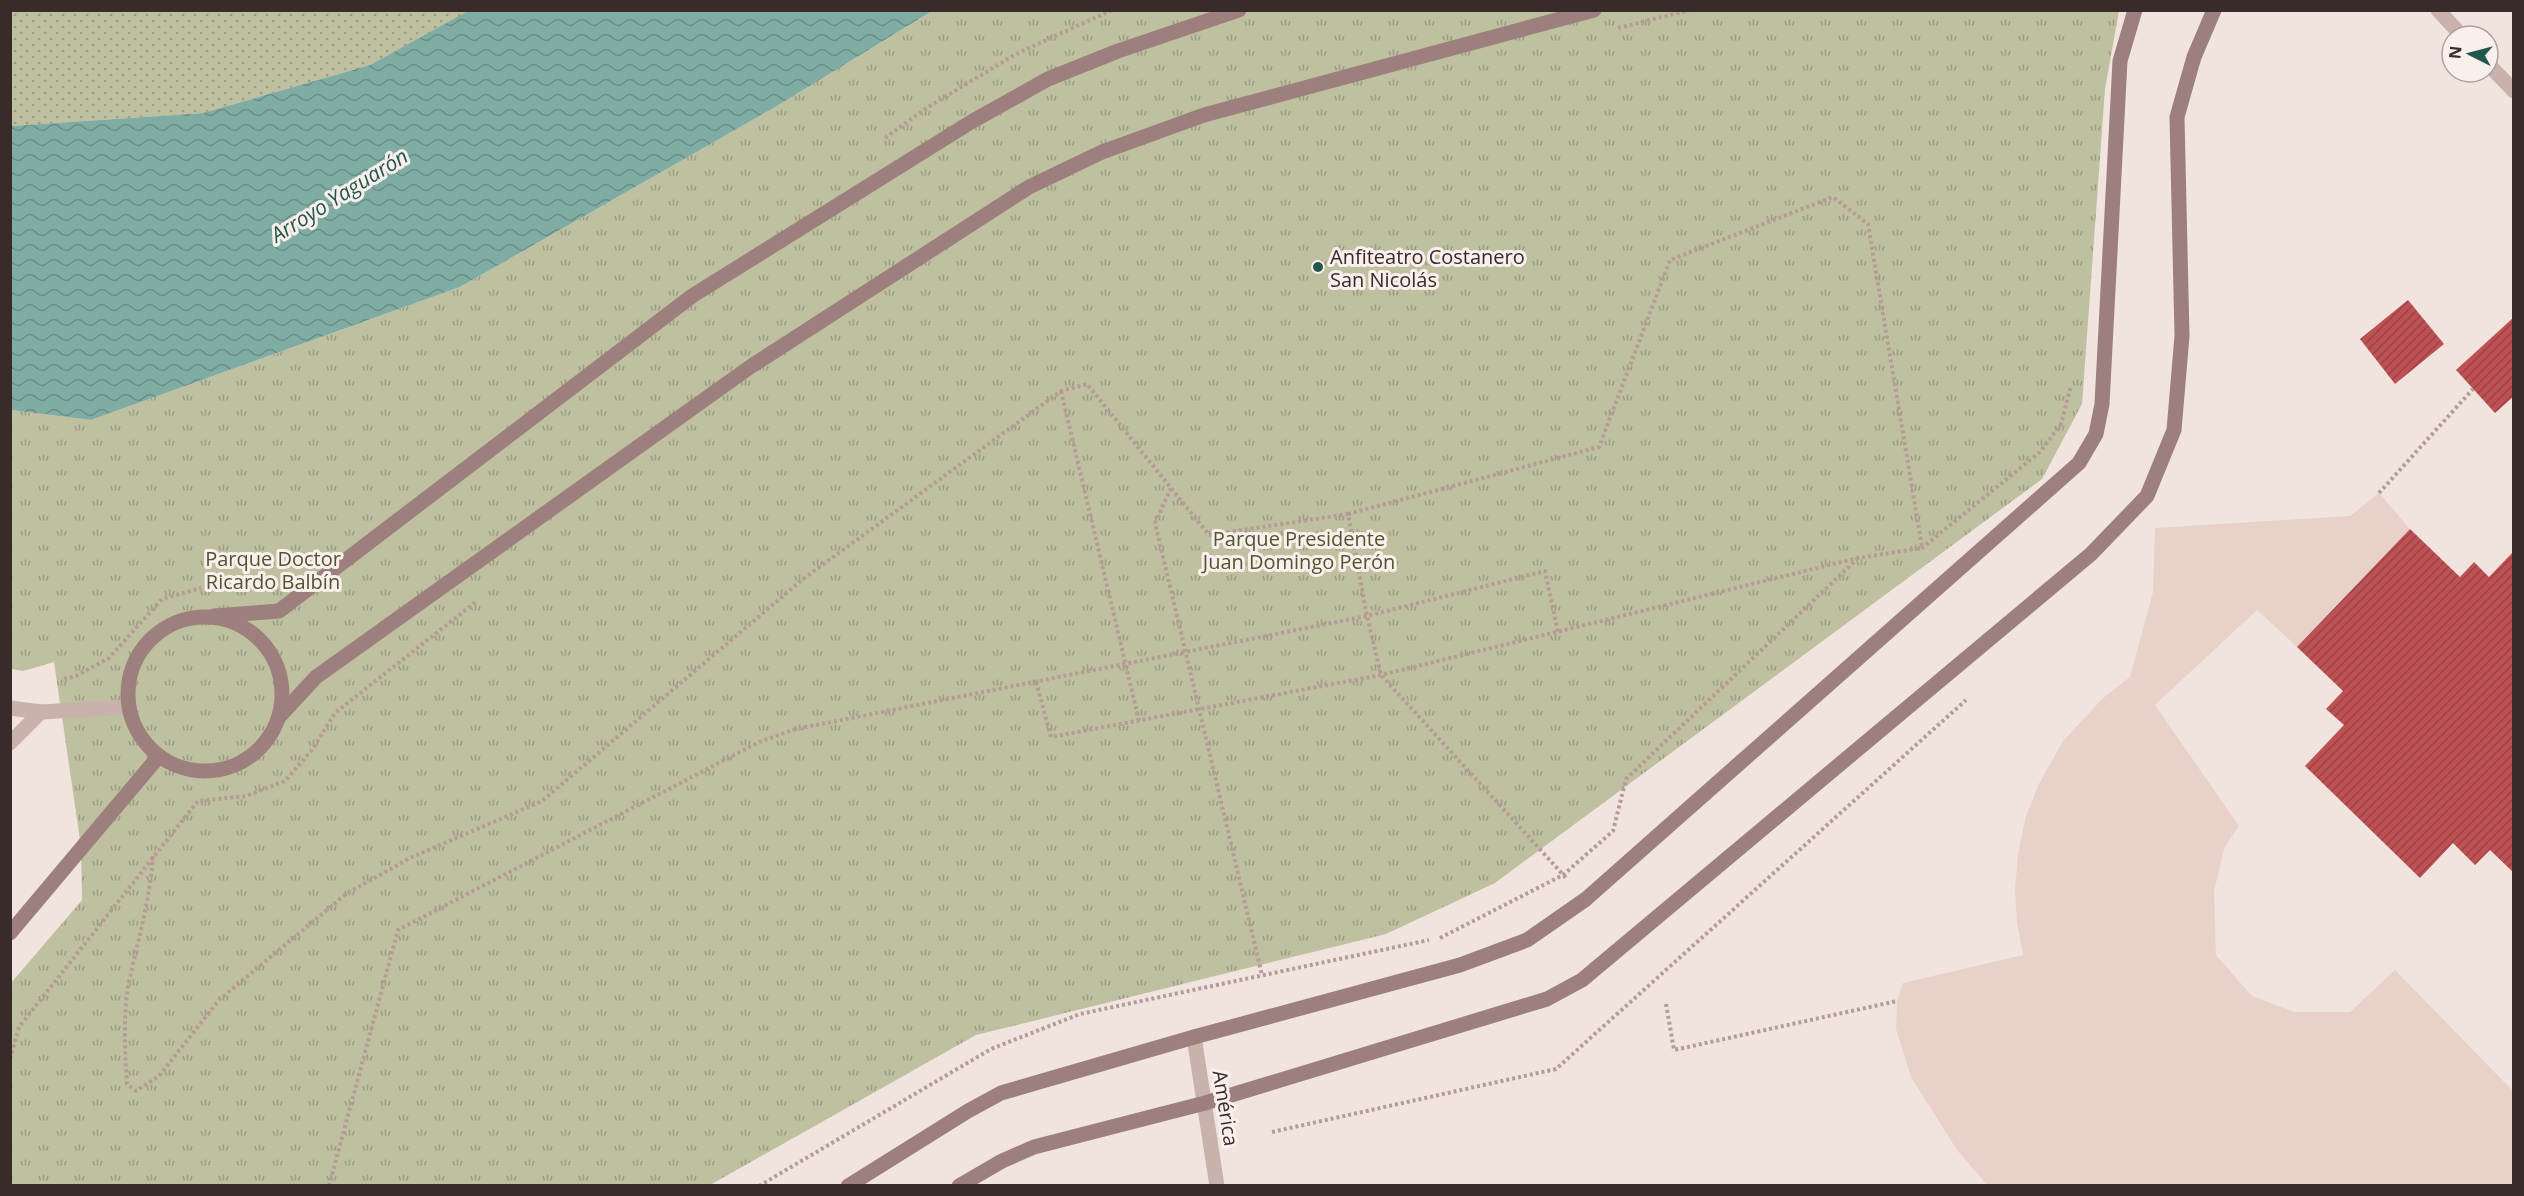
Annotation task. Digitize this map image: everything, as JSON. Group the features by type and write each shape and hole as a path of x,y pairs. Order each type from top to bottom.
{"main road":[{"path":"1239,10 1118,51 1058,75 971,122 692,296 279,611 195,616 176,621 159,631 145,644 130,674 129,707 135,726 145,743 159,756 180,767 205,771 229,768 251,756 268,739 279,717 316,677 750,367 1029,187 1102,153 1204,115 1594,10"},
{"path":"848,1185 1001,1093 1460,964 1527,940 1586,899 2079,463 2096,434 2102,404 2120,61 2135,10"},
{"path":"959,1185 1002,1161 1034,1147 1205,1103 1547,999 1582,980 2091,554 2147,496 2174,430 2182,336 2177,117 2194,57 2214,10"},
{"path":"214,616 240,624 261,640 276,663 283,690 279,717"},
{"path":"10,933 159,756"}],"street":[{"path":"2438,10 2451,24"},
{"path":"2500,76 2514,91"},
{"path":"10,708 41,712 129,707"},
{"path":"10,743 41,712"},
{"name":"América","path":"1194,1037 1217,1185"}],"path":[{"path":"1615,29 1690,10"},
{"path":"153,856 151,888 128,990 125,1053 127,1084 136,1091 159,1076 219,1000 346,894 410,858 542,801 802,579 1061,391 1087,384 1209,535 1348,514 1599,447 1670,260 1833,197 1868,224 1922,548"},
{"path":"1036,682 1051,737 1381,675 1858,558 1922,548 2040,452 2061,424 2071,389 2071,377"},
{"path":"2379,492 2473,389"},
{"path":"1061,391 1139,721"},
{"path":"1171,488 1155,523 1262,975"},
{"path":"1348,514 1367,616 1381,675 1586,899"},
{"path":"759,1185 991,1049 1080,1014 1439,938 1563,875 1613,831 1626,778 1858,558"},
{"path":"329,1185 398,930 759,741 796,729 1367,616 1545,571 1558,632"},
{"path":"10,1059 19,1027 198,801 246,796 285,781 312,750 335,713 479,600"},
{"path":"54,681 75,676 109,658"},
{"path":"1666,1004 1674,1050 1897,1001"}],"green space":[{"path":"11,11 470,11 370,65 203,113 11,126"},
{"name":"Parque Presidente Juan Domingo Perón","path":"932,11 2119,11 2105,89 2082,404 2042,479 1495,883 1386,934 976,1035 710,1185 11,1186 11,983 82,900 81,847 54,662 23,671 11,669 11,410 91,420 460,287 777,106"}],"shaded area":[{"path":"2379,493 2410,529 2297,647 2257,610 2155,705 2239,826 2225,846 2214,891 2216,955 2252,996 2294,1012 2350,1012 2395,970 2513,1091 2513,1185 1987,1185 1957,1150 1911,1077 1896,1029 1897,1001 1903,983 2023,955 2017,923 2015,890 2018,854 2026,816 2039,784 2063,741 2103,698 2130,677 2153,592 2155,528 2350,516"}],"water":[{"name":"Arroyo Yaguarón","path":"470,10 932,11 777,106 460,287 91,420 11,410 11,126 203,113 370,65"}],"building":[{"path":"2408,300 2444,344 2395,384 2360,339"},
{"path":"2514,317 2514,396 2495,413 2456,370"},
{"path":"2410,529 2460,577 2474,562 2489,577 2514,551 2514,873 2490,850 2475,865 2453,843 2420,878 2305,766 2344,725 2326,709 2343,691 2297,647"}],"place":[{"name":"Anfiteatro Costanero San Nicolás","path":"1318,267"}],"park label":[{"name":"Parque Doctor Ricardo Balbín","path":"273,570"}]}
